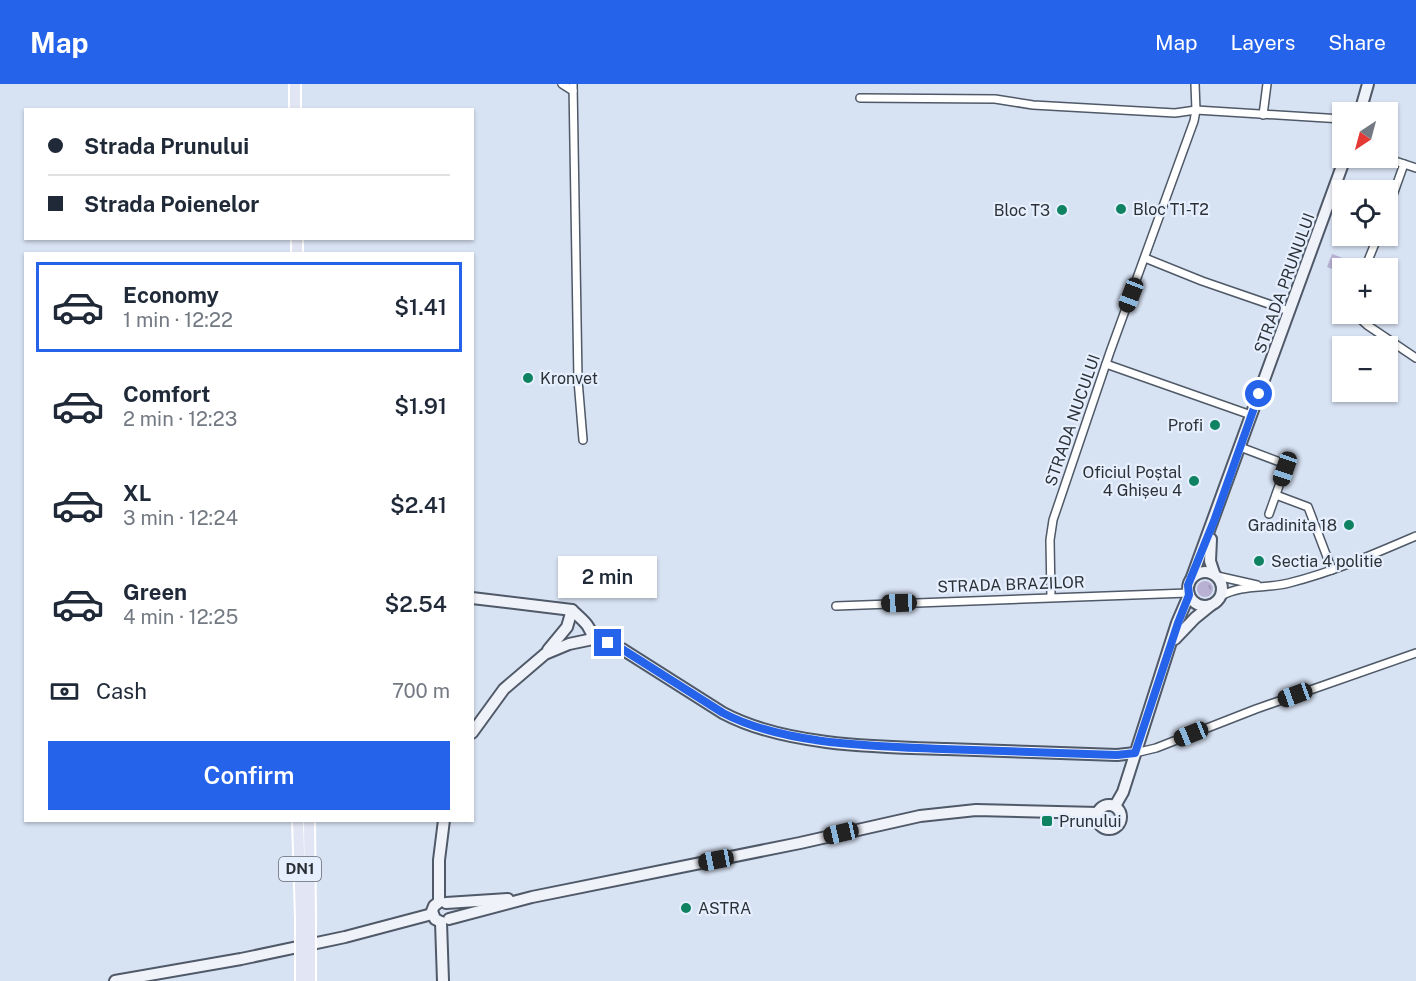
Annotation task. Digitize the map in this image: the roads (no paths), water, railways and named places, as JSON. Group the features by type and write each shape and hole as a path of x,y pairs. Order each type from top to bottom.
{"main road":[{"path":"295,84 296,108"},
{"name":"DN1","path":"298,822 310,981"},
{"name":"DN1","path":"301,981 306,917 309,822"}],"street":[{"path":"562,84 573,87 578,380 583,440"},
{"name":"STRADA NUCULUI","path":"1051,597 1050,559 1053,520 1197,110 1195,84"},
{"path":"1263,116 1267,84"},
{"path":"1363,102 1368,84"},
{"path":"860,98 995,99 1033,105 1175,113 1197,110 1332,119"},
{"path":"1398,162 1416,168"},
{"path":"1398,181 1404,164"},
{"name":"STRADA PRUNULUI","path":"1192,577 1341,168"},
{"path":"1145,258 1202,281 1289,311"},
{"path":"1366,324 1416,358"},
{"path":"1106,364 1251,415"},
{"path":"565,379 578,380"},
{"path":"1240,447 1285,464 1269,514"},
{"path":"1276,495 1308,507 1332,570"},
{"name":"STRADA PRUNULUI","path":"1214,521 1209,554 1216,575"},
{"path":"1172,642 1189,623 1221,596 1239,589 1286,584 1332,570 1416,536"},
{"path":"1211,605 1201,606 1191,600 1189,594 1188,585 1192,577 1200,572 1265,587"},
{"path":"1216,575 1223,586 1221,596"},
{"path":"1115,806 1123,792 1189,594"},
{"name":"STRADA BRAZILOR","path":"836,606 1189,594"},
{"path":"474,598 572,610 591,629 592,639"},
{"path":"474,730 504,689 555,644 567,627 572,610"},
{"path":"544,654 569,644 592,639 622,649 739,722 772,733 879,747 1117,755 1156,748 1386,662 1416,653"},
{"path":"1104,806 1115,806 1121,815 1120,822 1108,829 1098,820 1098,813 1104,806"},
{"path":"115,981 241,959 532,897 789,846 920,816 976,810 1098,813"},
{"path":"442,903 439,860 444,822"},
{"path":"443,981 441,918 433,908 442,903 532,897"},
{"path":"441,918 452,910 442,903"}],"place":[{"name":"Bloc T1-T2","path":"1121,209"},
{"name":"Bloc T3","path":"1062,210"},
{"name":"Kronvet","path":"528,378"},
{"name":"Profi","path":"1215,425"},
{"name":"Oficiul Poștal 4 Ghișeu 4","path":"1194,481"},
{"name":"Gradinita 18","path":"1349,525"},
{"name":"Sectia 4 politie","path":"1259,561"},
{"name":"Prunului","path":"1047,821"},
{"name":"ASTRA","path":"686,908"}]}
